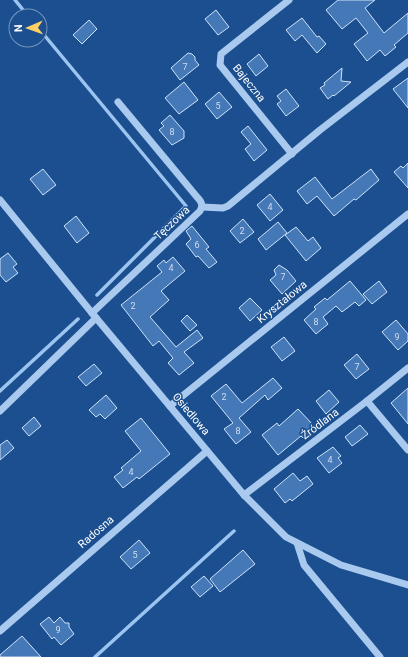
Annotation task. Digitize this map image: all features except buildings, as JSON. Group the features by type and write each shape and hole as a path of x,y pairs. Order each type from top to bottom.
{"street":[{"name":"Bajeczna","path":"289,0 221,54 220,65 292,154"},
{"path":"202,207 223,208 228,206 320,130 408,62"},
{"name":"Tęczowa","path":"94,316 200,211 202,207 201,201 197,196 118,102"},
{"name":"Osiedlowa","path":"0,200 94,316 244,496 286,537 341,564 408,585"},
{"name":"Kryształowa","path":"170,406 408,214"},
{"path":"0,410 94,316"},
{"name":"Źródlana","path":"244,496 408,368"},
{"path":"367,401 408,450"},
{"name":"Radosna","path":"0,631 207,451"},
{"path":"298,543 304,565 380,657"}],"waterway":[{"path":"15,0 22,8"},
{"path":"48,40 186,206 97,295"},
{"path":"0,391 78,319"},
{"path":"95,657 234,531"}]}
